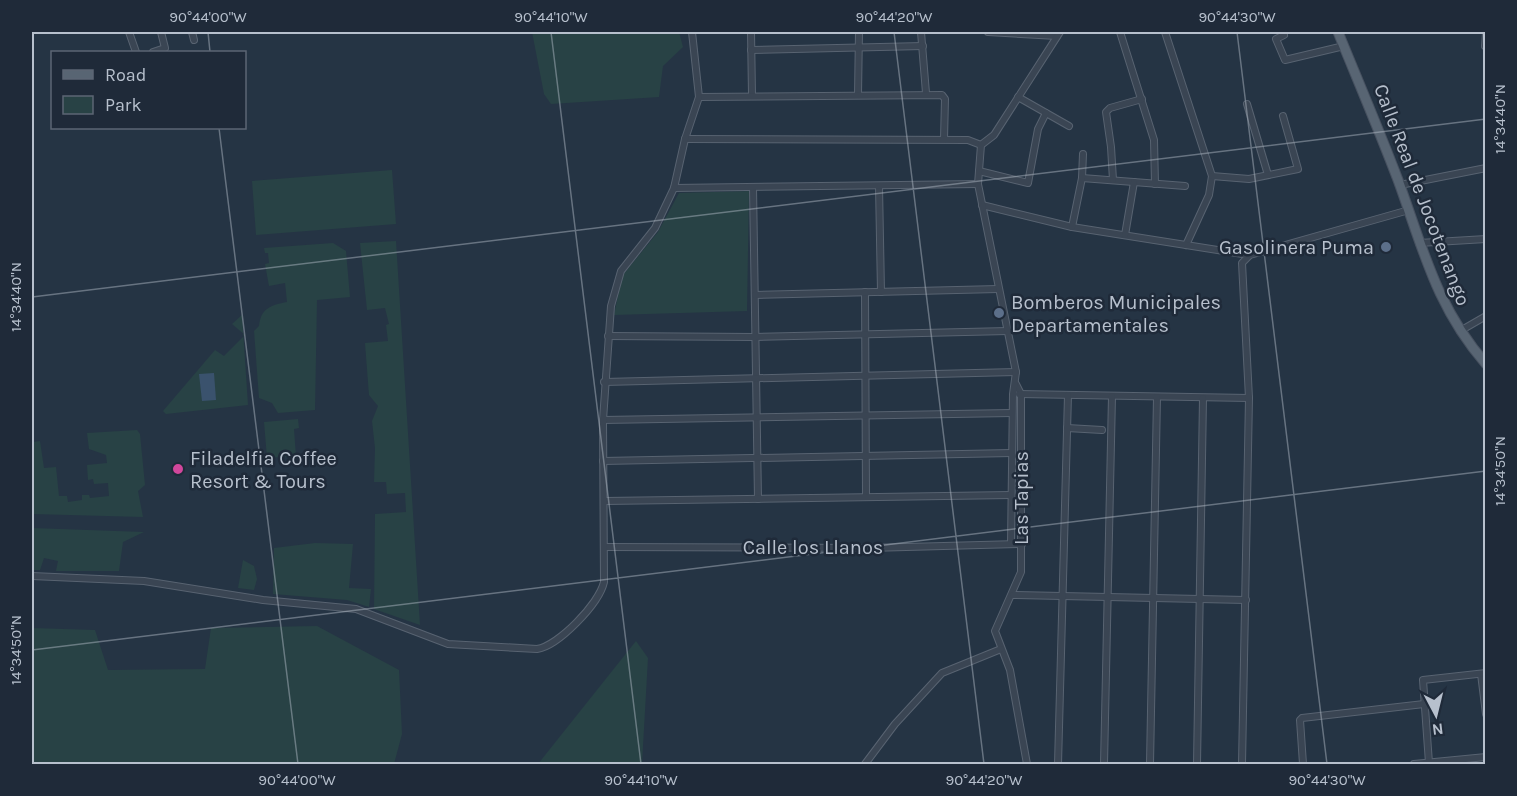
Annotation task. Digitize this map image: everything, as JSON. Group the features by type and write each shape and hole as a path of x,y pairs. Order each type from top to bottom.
{"main road":[{"name":"Calle Real de Jocotenango","path":"1338,32 1400,184 1419,243 1459,332 1485,364"}],"street":[{"path":"129,32 136,51"},
{"path":"156,51 165,48 161,32"},
{"path":"192,32 194,40"},
{"path":"32,576 144,581 263,600 356,609 448,644 537,649 545,648 558,640 599,595 604,582 603,420 611,306 621,271 655,228 674,188 685,139 699,97 692,32"},
{"path":"751,32 752,95"},
{"path":"858,94 859,32"},
{"path":"921,32 926,93"},
{"path":"988,32 1058,34"},
{"path":"1120,32 1154,140 1155,184"},
{"path":"1165,32 1212,176 1209,195 1186,245"},
{"path":"1485,33 1485,46"},
{"path":"1016,383 1016,372 978,184 981,145 994,135 1058,34"},
{"path":"1284,35 1276,39 1285,60 1344,46"},
{"path":"751,50 922,46"},
{"path":"699,97 926,93 944,96 944,139"},
{"path":"1018,97 1069,126"},
{"path":"1113,180 1106,112 1110,108 1142,99"},
{"path":"1247,104 1268,175"},
{"path":"979,171 1028,183 1038,129 1046,113"},
{"path":"1212,176 1249,179 1298,169 1283,116"},
{"path":"685,139 944,139 968,140 981,145"},
{"path":"1072,227 1082,178 1083,154"},
{"path":"1400,184 1485,168"},
{"path":"1082,178 1185,186"},
{"path":"1125,235 1134,182"},
{"path":"674,188 978,184"},
{"path":"879,186 881,292"},
{"path":"753,187 758,498"},
{"path":"982,205 1072,227 1250,255 1409,210"},
{"path":"1419,243 1485,239"},
{"path":"1242,765 1249,398 1241,273 1242,263 1250,255"},
{"path":"755,295 998,289"},
{"path":"865,292 866,497"},
{"path":"1459,332 1485,316"},
{"path":"608,336 755,337 1008,331"},
{"path":"604,382 757,376 1016,372"},
{"name":"Las Tapias","path":"1011,544 1012,413 1016,383"},
{"name":"Las Tapias","path":"1016,383 1021,394 1021,572 1013,595 995,631 1010,670 1027,765"},
{"path":"1013,394 1249,398"},
{"path":"1058,765 1068,395"},
{"path":"1104,765 1112,396"},
{"path":"1150,765 1157,397"},
{"path":"1197,765 1203,398"},
{"path":"603,420 1012,413"},
{"path":"1067,428 1102,430"},
{"path":"603,461 1012,453"},
{"path":"604,501 1011,495"},
{"name":"Calle los Llanos","path":"604,547 869,548 1022,544"},
{"path":"1013,595 1246,600"},
{"path":"865,765 895,724 942,673 1001,649"},
{"path":"1429,763 1424,704 1425,679 1483,674 1485,714"},
{"path":"1303,765 1300,720 1302,718 1424,704"},
{"path":"1414,765 1485,757"}],"green space":[{"path":"532,32 679,32 683,47 663,66 659,97 551,104 544,94"},
{"path":"392,170 396,224 256,235 252,181"},
{"path":"749,191 747,311 614,315 622,276 658,232 679,193"},
{"path":"396,241 420,625 374,609 375,514 406,512 405,493 387,494 386,482 374,482 375,448 372,421 378,406 369,395 365,343 388,341 386,325 389,324 385,308 367,310 360,243"},
{"path":"333,243 346,251 350,297 317,300 315,410 278,413 272,403 259,398 254,331 268,308 287,302 285,283 269,286 265,264 269,263 268,253 265,253 264,248"},
{"path":"242,315 243,334 232,324"},
{"path":"243,337 248,405 166,414 163,411 215,350 224,356"},
{"path":"298,419 299,428 294,429 296,456 267,458 264,422"},
{"path":"137,430 140,434 145,485 138,491 143,517 32,514 32,442 40,441 44,468 56,467 59,496 67,496 68,502 82,500 82,495 89,495 90,498 109,496 108,483 94,484 93,479 88,480 87,465 107,463 106,455 89,449 87,433"},
{"path":"32,528 144,532 123,542 119,571 56,571 58,561 44,558 40,570 32,570"},
{"path":"315,543 353,544 349,588 371,589 369,607 347,600 273,594 274,548"},
{"path":"243,560 254,566 257,579 254,590 238,588"},
{"path":"317,626 399,670 402,734 394,764 32,764 32,628 95,630 108,670 205,669 211,628"},
{"path":"636,641 648,658 642,764 538,764"}],"water":[{"path":"214,373 216,400 202,401 199,374"}],"place":[{"name":"Gasolinera Puma","path":"1386,247"},
{"name":"Bomberos Municipales Departamentales","path":"999,313"},
{"name":"Filadelfia Coffee Resort & Tours","path":"178,469"}]}
